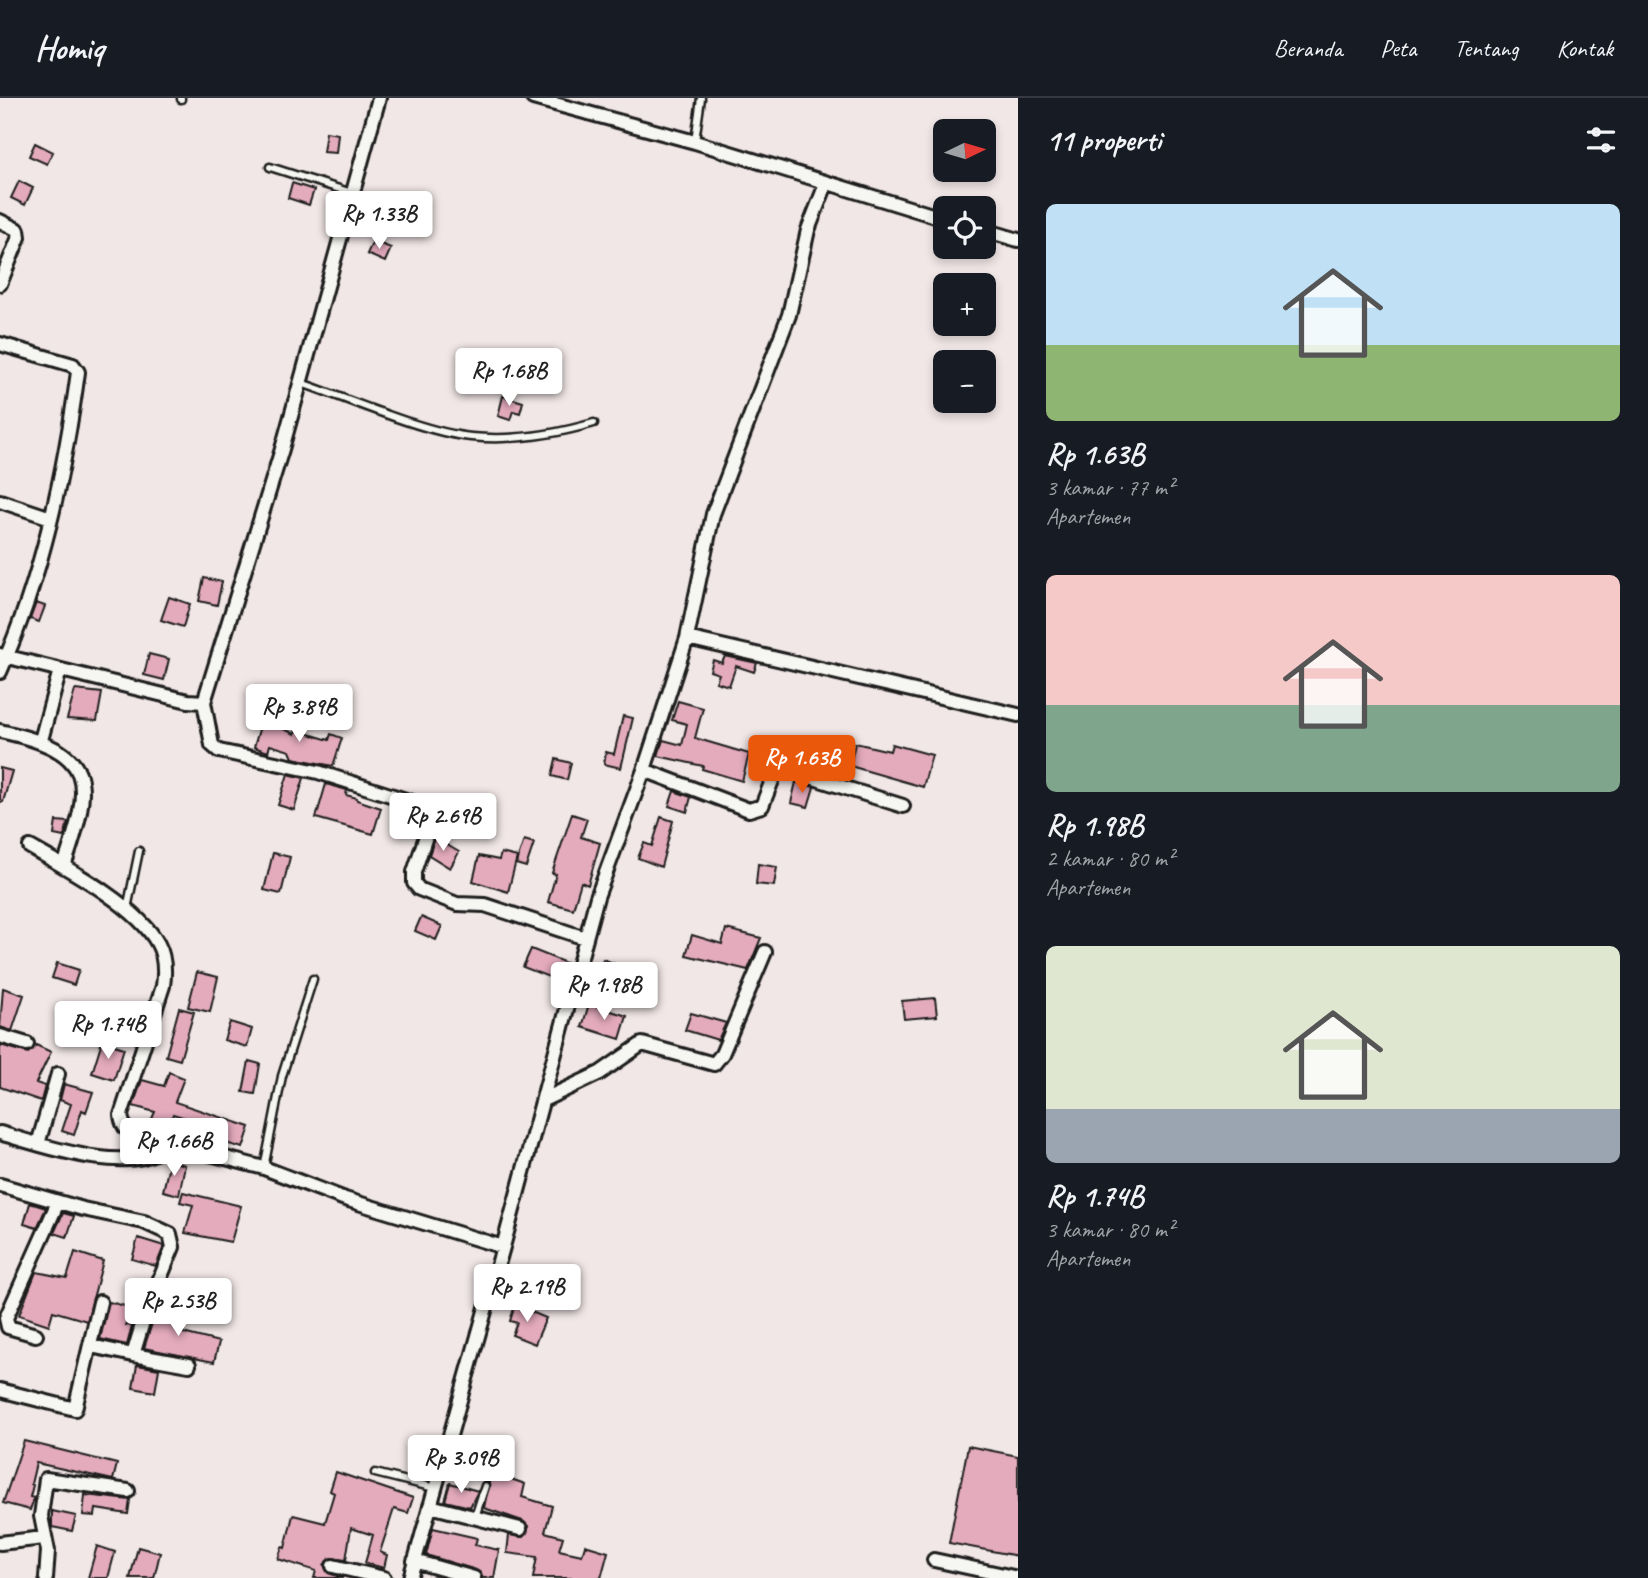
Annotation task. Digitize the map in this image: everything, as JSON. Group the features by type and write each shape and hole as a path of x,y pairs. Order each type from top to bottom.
{"street":[{"path":"379,98 282,449 204,702 212,745 219,751 318,772 428,807 432,818 414,872 419,889 457,904 485,905 585,938"},
{"path":"533,98 695,142 933,215"},
{"path":"410,1578 503,1247 585,938 687,638 713,514 789,315 808,230 826,184"},
{"path":"0,221 18,230 19,237 0,284"},
{"path":"996,234 1018,240"},
{"path":"0,344 73,365 78,372 51,518 29,601 3,656 0,672"},
{"path":"0,501 51,518"},
{"path":"687,638 1018,715"},
{"path":"3,656 188,701 204,702"},
{"path":"41,740 60,670"},
{"path":"0,731 41,740 71,759 82,789 79,818 64,866"},
{"path":"644,770 749,810 762,806 775,773 782,768 903,806"},
{"path":"30,847 64,866 127,909 148,928 160,946 165,969 163,986 121,1115 122,1124 129,1134 264,1168 345,1199 503,1247"},
{"path":"543,1100 600,1073 642,1044 715,1063 722,1054 765,952"},
{"path":"0,1036 27,1044"},
{"path":"38,1144 58,1074"},
{"path":"0,1133 62,1153 119,1158 153,1155 168,1143"},
{"path":"0,1185 154,1225 170,1234 173,1240 133,1355"},
{"path":"36,1335 8,1327 6,1318 44,1239 58,1202"},
{"path":"0,1390 75,1409 100,1302"},
{"path":"91,1346 189,1365"},
{"path":"46,1578 46,1543 41,1516 46,1479 128,1491"},
{"path":"430,1506 520,1529"},
{"path":"0,1543 46,1543"},
{"path":"934,1560 1018,1578"},
{"path":"414,1561 474,1578"},
{"path":"333,1566 384,1578"}],"lane":[{"path":"695,142 701,98"},
{"path":"270,167 311,183 354,194"},
{"path":"299,382 440,431 471,437 531,438 555,435 594,423"},
{"path":"127,909 139,851"},
{"path":"264,1168 282,1076 313,979"},
{"path":"375,1473 435,1488"},
{"path":"475,1517 485,1486"}],"building":[{"path":"326,132 338,134 336,153 323,152"},
{"path":"35,143 53,152 47,164 29,156"},
{"path":"19,181 33,188 25,205 11,198"},
{"path":"292,183 314,190 309,205 288,198"},
{"path":"373,241 391,248 385,262 367,254"},
{"path":"503,396 523,402 520,413 513,411 510,420 498,416"},
{"path":"204,578 222,582 217,605 199,601"},
{"path":"169,597 190,604 183,627 161,620"},
{"path":"36,603 45,606 39,622 30,619"},
{"path":"149,654 169,659 164,680 144,675"},
{"path":"725,656 757,663 754,672 736,666 729,686 716,682 719,674 710,671 713,660 722,663"},
{"path":"75,690 102,693 97,721 67,719"},
{"path":"678,701 703,708 695,738 749,754 742,781 702,769 703,766 658,756 663,740 682,745 687,724 672,720"},
{"path":"623,716 633,718 621,768 604,764 606,752 614,754"},
{"path":"262,719 295,734 296,730 329,740 331,734 342,738 333,766 293,758 290,751 270,745 268,752 254,747"},
{"path":"855,743 890,751 892,744 932,755 923,787 850,766"},
{"path":"556,759 571,763 567,780 552,776"},
{"path":"0,768 12,771 3,802 0,802"},
{"path":"288,774 304,778 294,810 278,805"},
{"path":"796,782 814,787 808,807 791,803"},
{"path":"326,784 347,790 346,795 381,808 373,834 316,818"},
{"path":"674,791 691,797 687,812 669,806"},
{"path":"572,814 587,819 581,837 600,843 588,885 581,882 573,909 548,902 556,874 552,873"},
{"path":"661,817 673,821 661,867 638,858 644,843 652,846"},
{"path":"56,821 68,822 64,837 54,835"},
{"path":"435,838 459,852 450,868 429,855"},
{"path":"524,840 534,843 526,867 516,864"},
{"path":"273,853 290,857 281,894 264,890"},
{"path":"501,853 517,857 508,892 473,881 479,856 499,860"},
{"path":"758,864 777,867 774,886 756,884"},
{"path":"421,917 442,926 436,940 415,931"},
{"path":"726,929 761,938 748,970 686,955 692,935 722,944"},
{"path":"531,949 566,963 559,981 523,967"},
{"path":"603,959 646,976 637,997 594,980"},
{"path":"57,963 79,970 74,985 52,978"},
{"path":"197,972 218,977 210,1012 188,1007"},
{"path":"3,988 24,995 12,1031 0,1027"},
{"path":"935,998 937,1016 904,1019 902,1001"},
{"path":"589,1004 627,1016 620,1039 582,1027"},
{"path":"179,1008 194,1012 180,1060 166,1056"},
{"path":"691,1013 726,1023 718,1040 685,1030"},
{"path":"230,1022 252,1029 247,1047 224,1040"},
{"path":"102,1041 124,1048 114,1080 92,1073"},
{"path":"0,1045 28,1053 36,1045 51,1052 36,1083 45,1086 41,1101 0,1087"},
{"path":"249,1061 260,1064 255,1094 243,1092"},
{"path":"169,1072 184,1078 175,1102 250,1127 243,1148 191,1133 195,1121 173,1114 167,1130 150,1123 155,1112 133,1106 142,1080 164,1086"},
{"path":"64,1084 93,1092 86,1112 82,1110 74,1135 62,1131 71,1104 60,1100"},
{"path":"170,1161 185,1165 179,1195 163,1191"},
{"path":"183,1192 241,1206 231,1242 185,1233 193,1205 180,1202"},
{"path":"30,1203 46,1208 37,1228 24,1224"},
{"path":"63,1213 74,1216 67,1237 54,1233"},
{"path":"138,1238 164,1246 156,1266 132,1259"},
{"path":"75,1252 103,1261 87,1321 53,1311 49,1325 19,1315 36,1272 67,1278"},
{"path":"109,1302 129,1307 126,1325 132,1326 127,1345 100,1339"},
{"path":"515,1305 546,1318 535,1344 512,1335 517,1323 510,1321"},
{"path":"157,1308 187,1317 183,1333 219,1342 214,1362 144,1348"},
{"path":"137,1365 159,1369 155,1392 133,1388"},
{"path":"24,1441 117,1464 113,1480 36,1463 30,1497 34,1498 30,1510 3,1503"},
{"path":"968,1446 1018,1456 1018,1556 949,1543"},
{"path":"336,1472 413,1498 408,1513 394,1509 380,1552 387,1555 384,1568 365,1563 373,1535 351,1528 346,1560 331,1558 324,1565 328,1573 343,1578 314,1578 316,1571 278,1559 282,1547 285,1548 293,1515 325,1523 334,1493 330,1491"},
{"path":"491,1472 525,1484 522,1497 552,1506 545,1532 563,1537 559,1550 582,1555 585,1545 608,1552 601,1578 533,1578 537,1557 507,1553 509,1535 523,1537 529,1527 523,1521 484,1508"},
{"path":"450,1483 478,1491 470,1507 445,1501"},
{"path":"85,1495 130,1500 128,1514 96,1509 95,1516 83,1515"},
{"path":"52,1511 76,1516 72,1531 52,1527"},
{"path":"433,1528 477,1538 475,1545 499,1550 494,1578 483,1578 476,1570 426,1555"},
{"path":"97,1546 115,1552 108,1578 88,1578"},
{"path":"138,1547 160,1553 154,1578 130,1578"}]}
